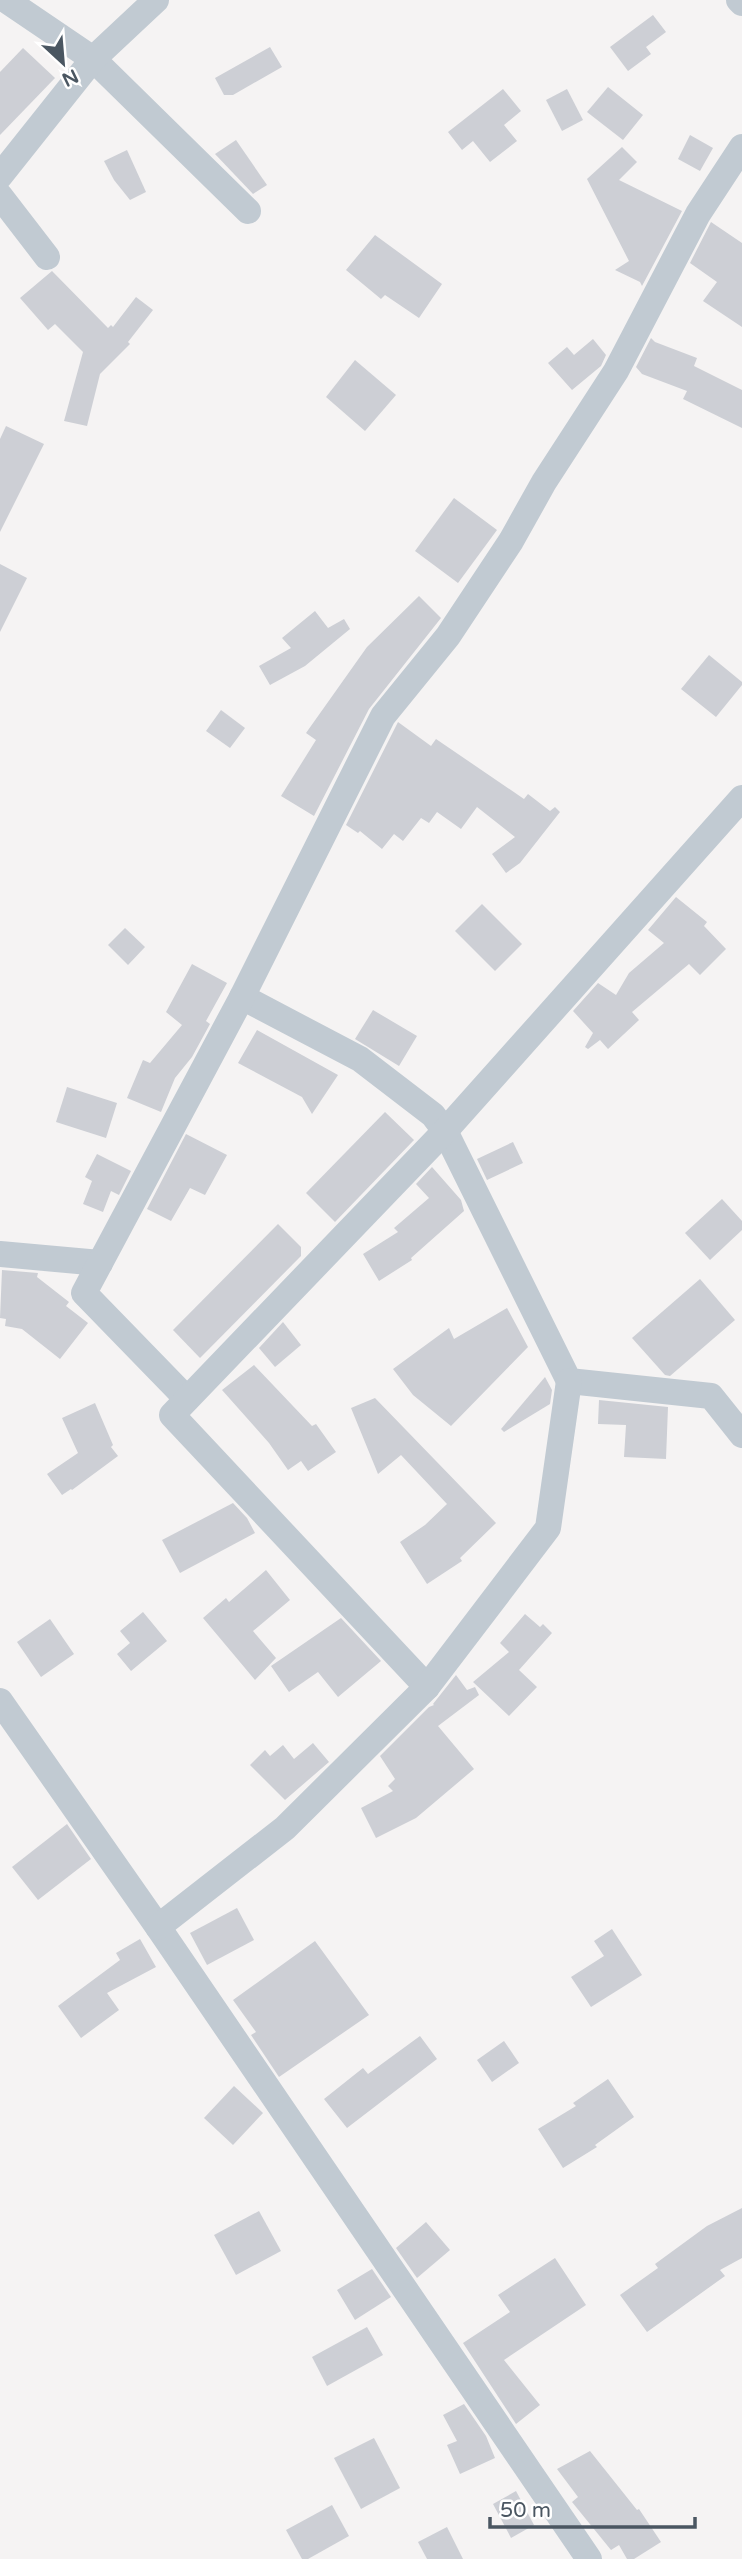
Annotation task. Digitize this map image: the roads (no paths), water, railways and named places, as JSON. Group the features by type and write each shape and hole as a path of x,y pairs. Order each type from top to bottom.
{"street":[{"path":"6,0 93,59 248,211"},
{"path":"0,176 93,59 156,0"},
{"path":"187,1399 84,1293 242,997 383,716 448,636 511,541 544,482 616,371 698,214 742,147"},
{"path":"0,196 47,257"},
{"path":"426,1687 172,1415 445,1131 742,798"},
{"path":"159,1927 285,1828 426,1687 548,1528 569,1381 445,1131 433,1115 360,1059 242,997"},
{"path":"0,1254 100,1262"},
{"path":"569,1381 711,1396 742,1435"},
{"path":"0,1701 159,1927 589,2559"}]}
